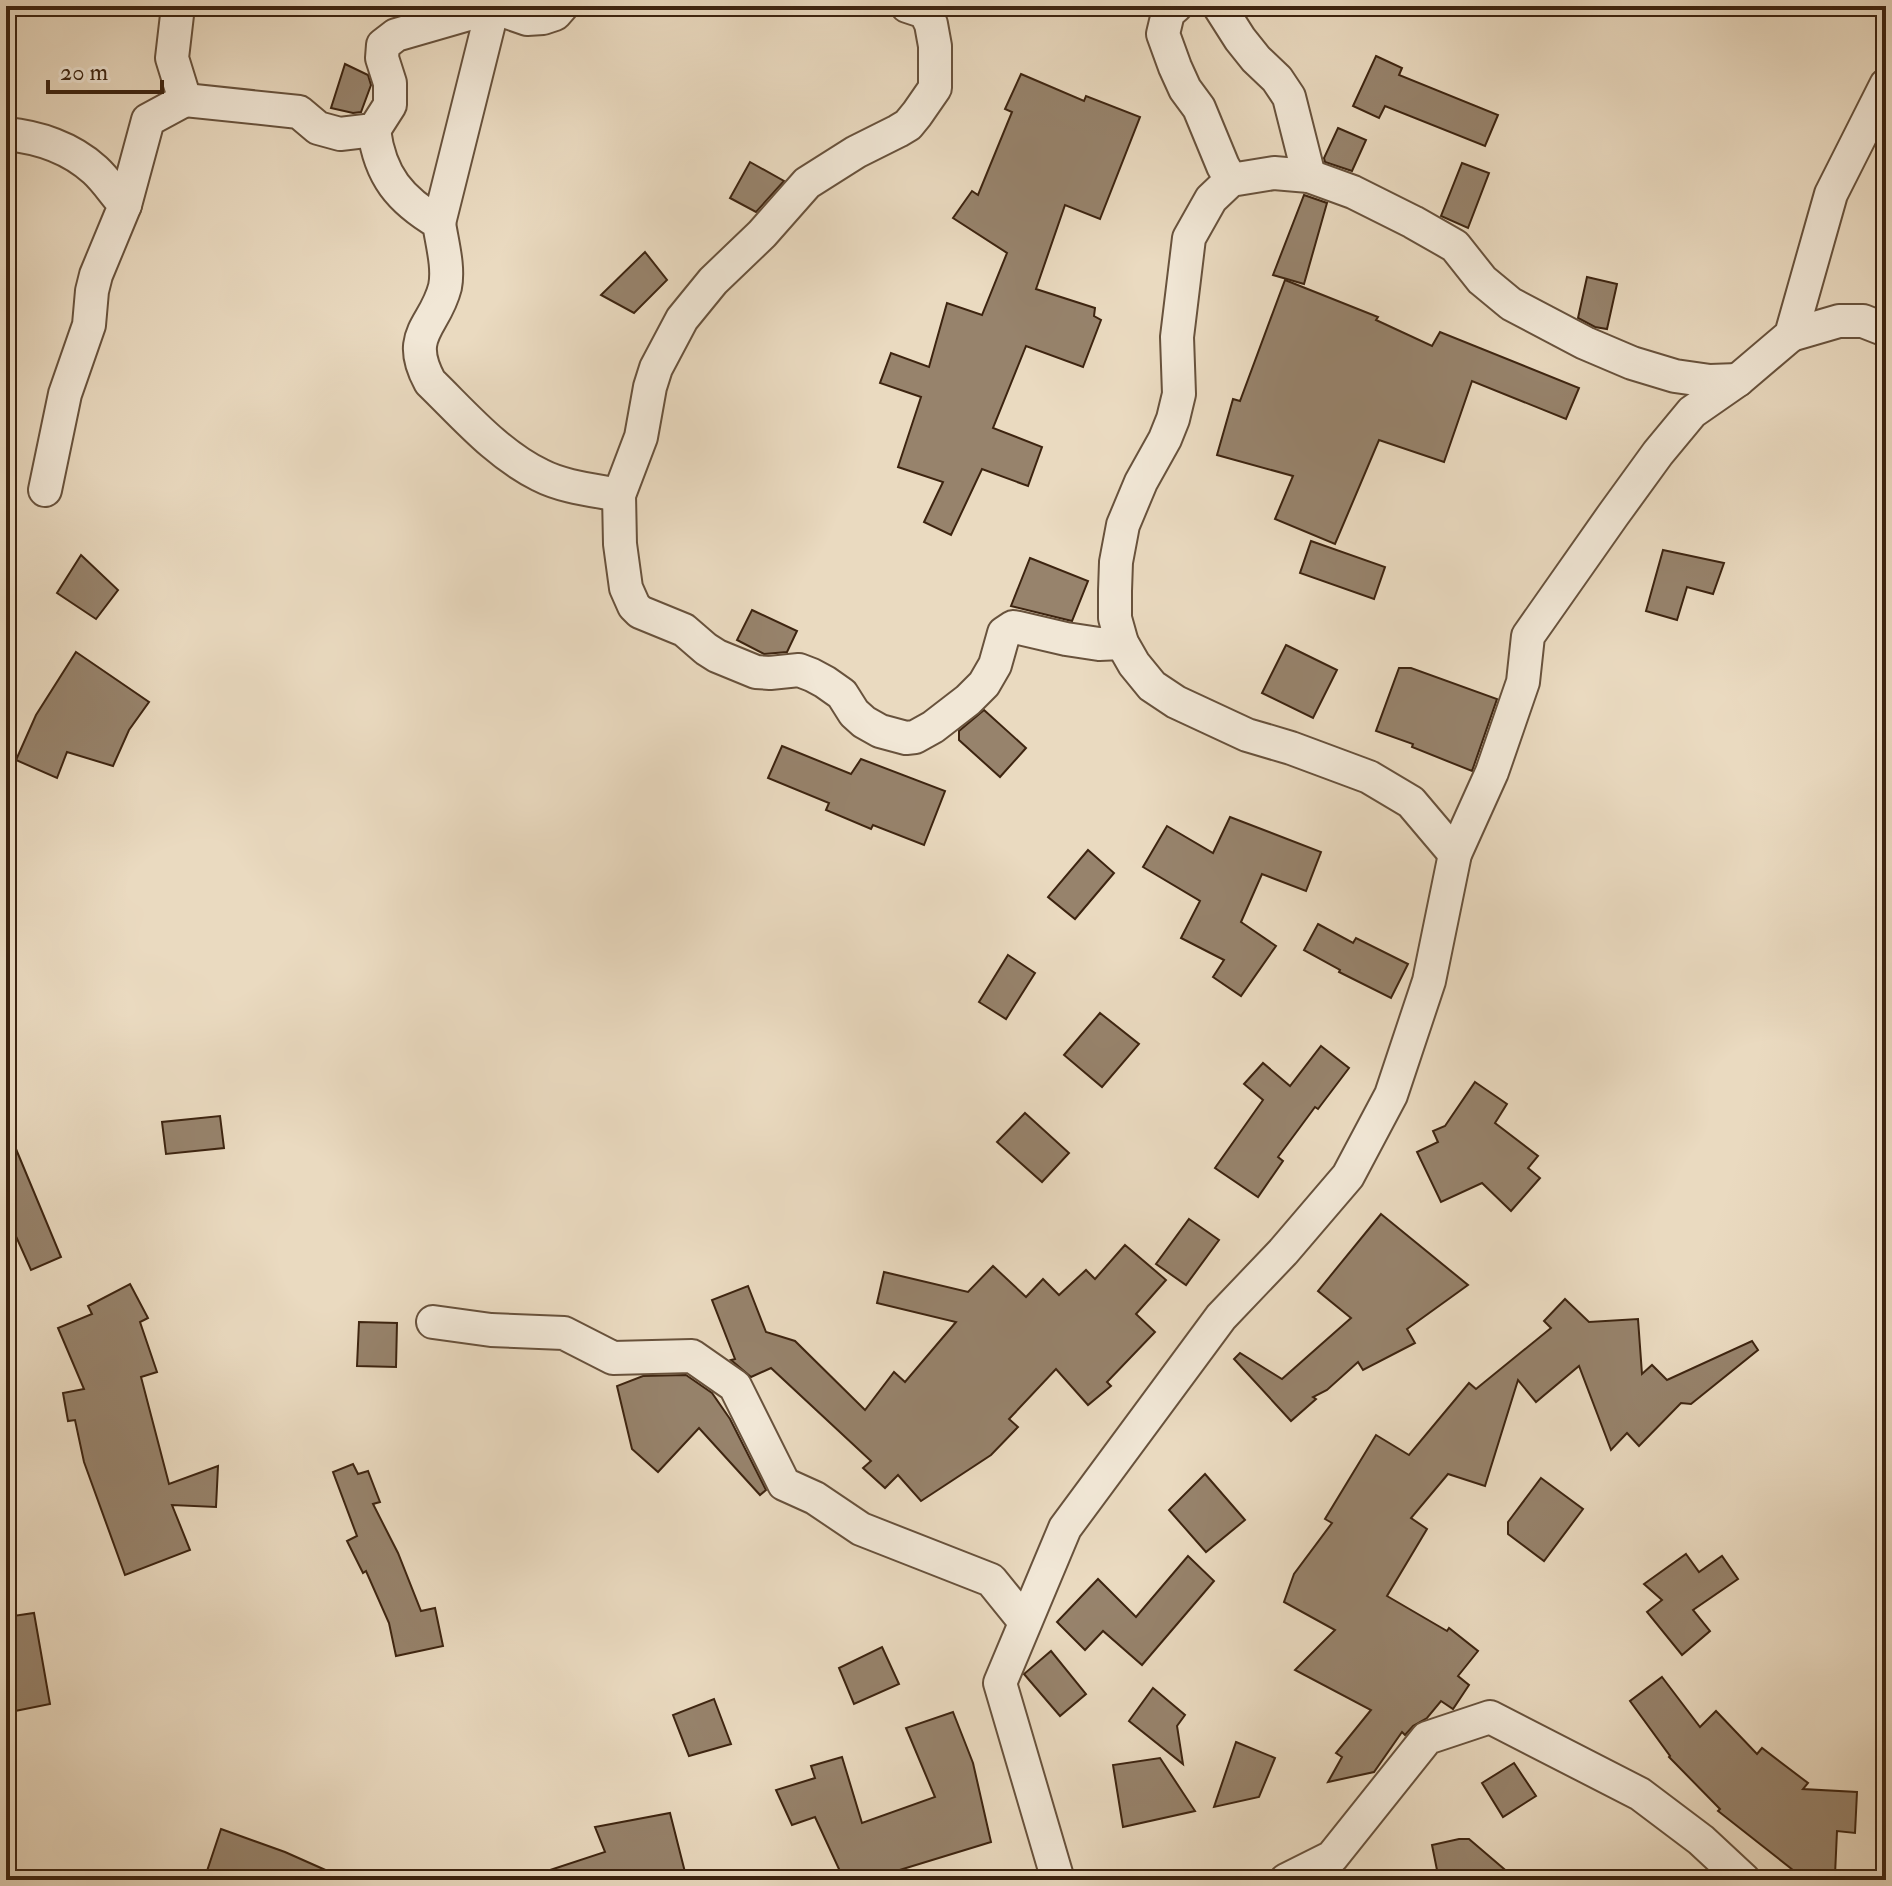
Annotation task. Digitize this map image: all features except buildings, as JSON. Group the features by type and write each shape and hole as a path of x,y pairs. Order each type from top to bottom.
{"street":[{"path":"174,6 177,15 172,58 185,100"},
{"path":"439,223 401,196 377,152 374,130 390,105 390,83 382,58 383,45 396,35 493,7 527,19 555,14 562,6"},
{"path":"907,6 922,11 931,24 936,54 935,88 917,114 908,125 856,152 807,183 762,234 713,281 682,319 656,368 641,437 619,495 620,544 626,588 640,612 684,630 706,649 763,673 799,670 812,675 842,694 864,722 896,737 911,738 924,733 979,689 995,665 1007,630 1019,628 1099,644 1122,643"},
{"path":"1176,6 1168,13 1163,34 1180,78 1199,108 1231,180"},
{"path":"1219,6 1240,39 1277,79 1289,97 1309,176"},
{"path":"493,7 439,223 446,267 445,286 422,332 420,349 425,373 430,382 494,443 542,476 619,495"},
{"path":"1791,335 1831,194 1886,85"},
{"path":"45,490 69,379 89,325 96,275 125,205 148,120 185,100 299,112 318,128 340,134 374,130"},
{"path":"6,134 19,135 76,155 96,171 125,205"},
{"path":"1455,854 1411,802 1369,777 1247,735 1176,702 1152,686 1122,643 1115,618 1116,562 1123,525 1173,419 1179,394 1177,337 1189,238 1211,199 1231,180 1274,173 1309,176 1353,192 1455,246 1482,280 1511,304 1585,343 1632,363 1675,376 1710,381 1738,380"},
{"path":"1058,1880 1000,1683 1065,1528 1221,1317 1283,1252 1348,1176 1391,1095 1429,981 1455,854 1492,772 1523,682 1528,636 1613,515 1692,412 1738,380 1791,335 1839,321 1863,321 1886,330"},
{"path":"433,1322 491,1330 564,1333 613,1358 692,1356 735,1386 784,1484 815,1498 861,1529 991,1580 1025,1622"},
{"path":"1286,1880 1332,1857 1427,1738 1490,1717 1640,1794 1701,1840 1744,1880"}]}
